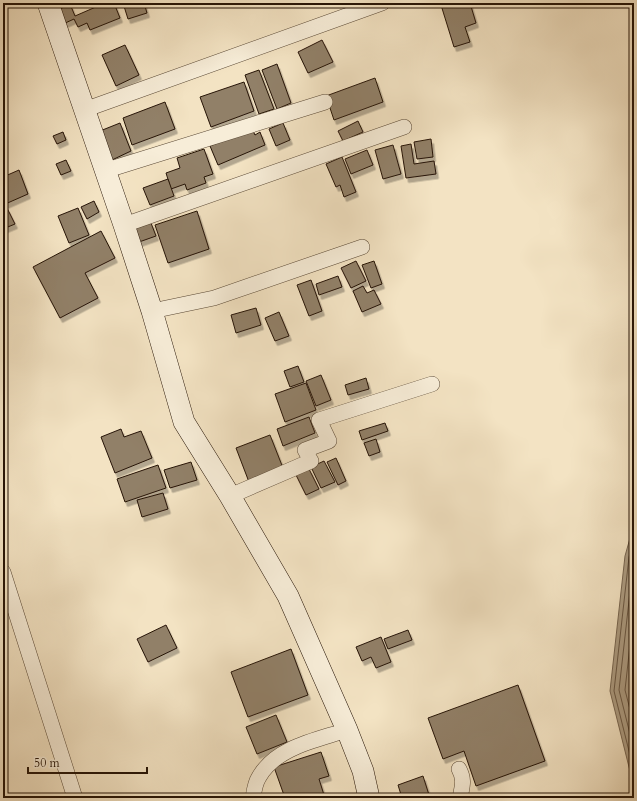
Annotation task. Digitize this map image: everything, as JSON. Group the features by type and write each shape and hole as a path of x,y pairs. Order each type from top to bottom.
{"street":[{"path":"48,3 152,310 184,422 230,496 288,596 347,730 363,771 369,798"},
{"path":"84,110 382,3"},
{"path":"104,171 325,102"},
{"path":"124,225 404,127"},
{"path":"152,310 214,298 362,247"},
{"path":"230,496 311,461 305,450 329,441 319,420 432,384"},
{"path":"3,572 76,798"},
{"path":"253,798 258,778 271,761 292,749 347,730"},
{"path":"459,770 463,776 463,786 460,798"}],"water":[{"path":"634,524 634,787 610,691 625,556"}],"building":[{"path":"105,3 114,3 120,18 90,30 87,23 78,27 74,19 63,24 58,10 70,4 75,16"},
{"path":"123,3 144,3 147,13 128,19"},
{"path":"446,3 470,3 476,23 465,27 470,42 454,47 441,5"},
{"path":"322,40 333,62 308,73 298,52"},
{"path":"125,45 139,75 116,86 102,55"},
{"path":"277,64 291,103 277,109 262,70"},
{"path":"259,70 274,109 259,114 245,75"},
{"path":"375,78 383,102 334,120 326,96"},
{"path":"244,82 254,111 211,127 200,97"},
{"path":"165,102 175,129 132,145 123,118"},
{"path":"358,121 363,132 343,141 338,131"},
{"path":"120,123 131,151 112,160 100,131"},
{"path":"283,123 290,140 276,146 269,129"},
{"path":"252,129 255,135 260,132 265,145 218,165 210,146"},
{"path":"63,132 66,140 57,144 53,136"},
{"path":"431,139 433,157 417,159 414,142"},
{"path":"411,144 414,164 434,161 436,174 406,178 401,146"},
{"path":"393,145 401,174 383,179 375,150"},
{"path":"204,149 213,174 204,177 206,183 187,190 185,184 171,189 166,173 180,168 177,158"},
{"path":"367,150 373,165 351,174 345,159"},
{"path":"342,157 356,192 344,197 340,185 336,187 326,164"},
{"path":"66,160 71,171 61,175 56,164"},
{"path":"19,170 28,194 3,205 3,177"},
{"path":"168,179 174,196 150,205 143,188"},
{"path":"94,201 99,212 87,219 81,207"},
{"path":"7,208 15,224 3,229 3,210"},
{"path":"78,208 89,235 69,243 58,216"},
{"path":"197,211 209,249 168,263 155,225"},
{"path":"151,223 156,236 139,242 134,229"},
{"path":"101,231 115,258 85,273 98,298 60,318 33,267"},
{"path":"356,261 366,281 351,288 341,268"},
{"path":"374,261 382,284 371,288 362,265"},
{"path":"338,276 342,287 319,295 316,284"},
{"path":"311,280 322,311 309,316 297,285"},
{"path":"363,286 367,293 374,290 381,304 362,312 353,291"},
{"path":"256,308 261,325 236,333 231,315"},
{"path":"279,312 289,336 275,341 265,318"},
{"path":"298,366 304,382 290,387 284,371"},
{"path":"321,375 331,400 316,406 306,381"},
{"path":"366,378 369,389 348,395 345,385"},
{"path":"306,383 316,410 285,422 275,394"},
{"path":"309,417 315,433 283,446 277,429"},
{"path":"385,423 388,431 362,440 359,431"},
{"path":"121,429 124,437 141,431 152,458 115,473 101,437"},
{"path":"270,435 283,468 249,482 236,448"},
{"path":"376,439 380,452 369,456 364,443"},
{"path":"336,458 346,481 338,485 327,462"},
{"path":"324,461 335,482 321,488 311,467"},
{"path":"191,462 197,480 170,488 164,470"},
{"path":"158,465 166,488 125,502 117,479"},
{"path":"309,469 319,489 306,495 296,475"},
{"path":"163,493 168,509 142,517 137,500"},
{"path":"166,625 177,648 148,662 137,639"},
{"path":"408,630 412,640 388,649 384,639"},
{"path":"381,637 391,662 376,668 371,657 362,661 356,647"},
{"path":"291,649 308,695 248,717 231,672"},
{"path":"518,685 545,761 476,786 464,751 443,759 428,718"},
{"path":"276,715 287,742 257,754 246,727"},
{"path":"321,752 329,776 319,779 324,795 315,798 285,798 274,767"},
{"path":"423,776 430,798 402,798 398,785"}]}
